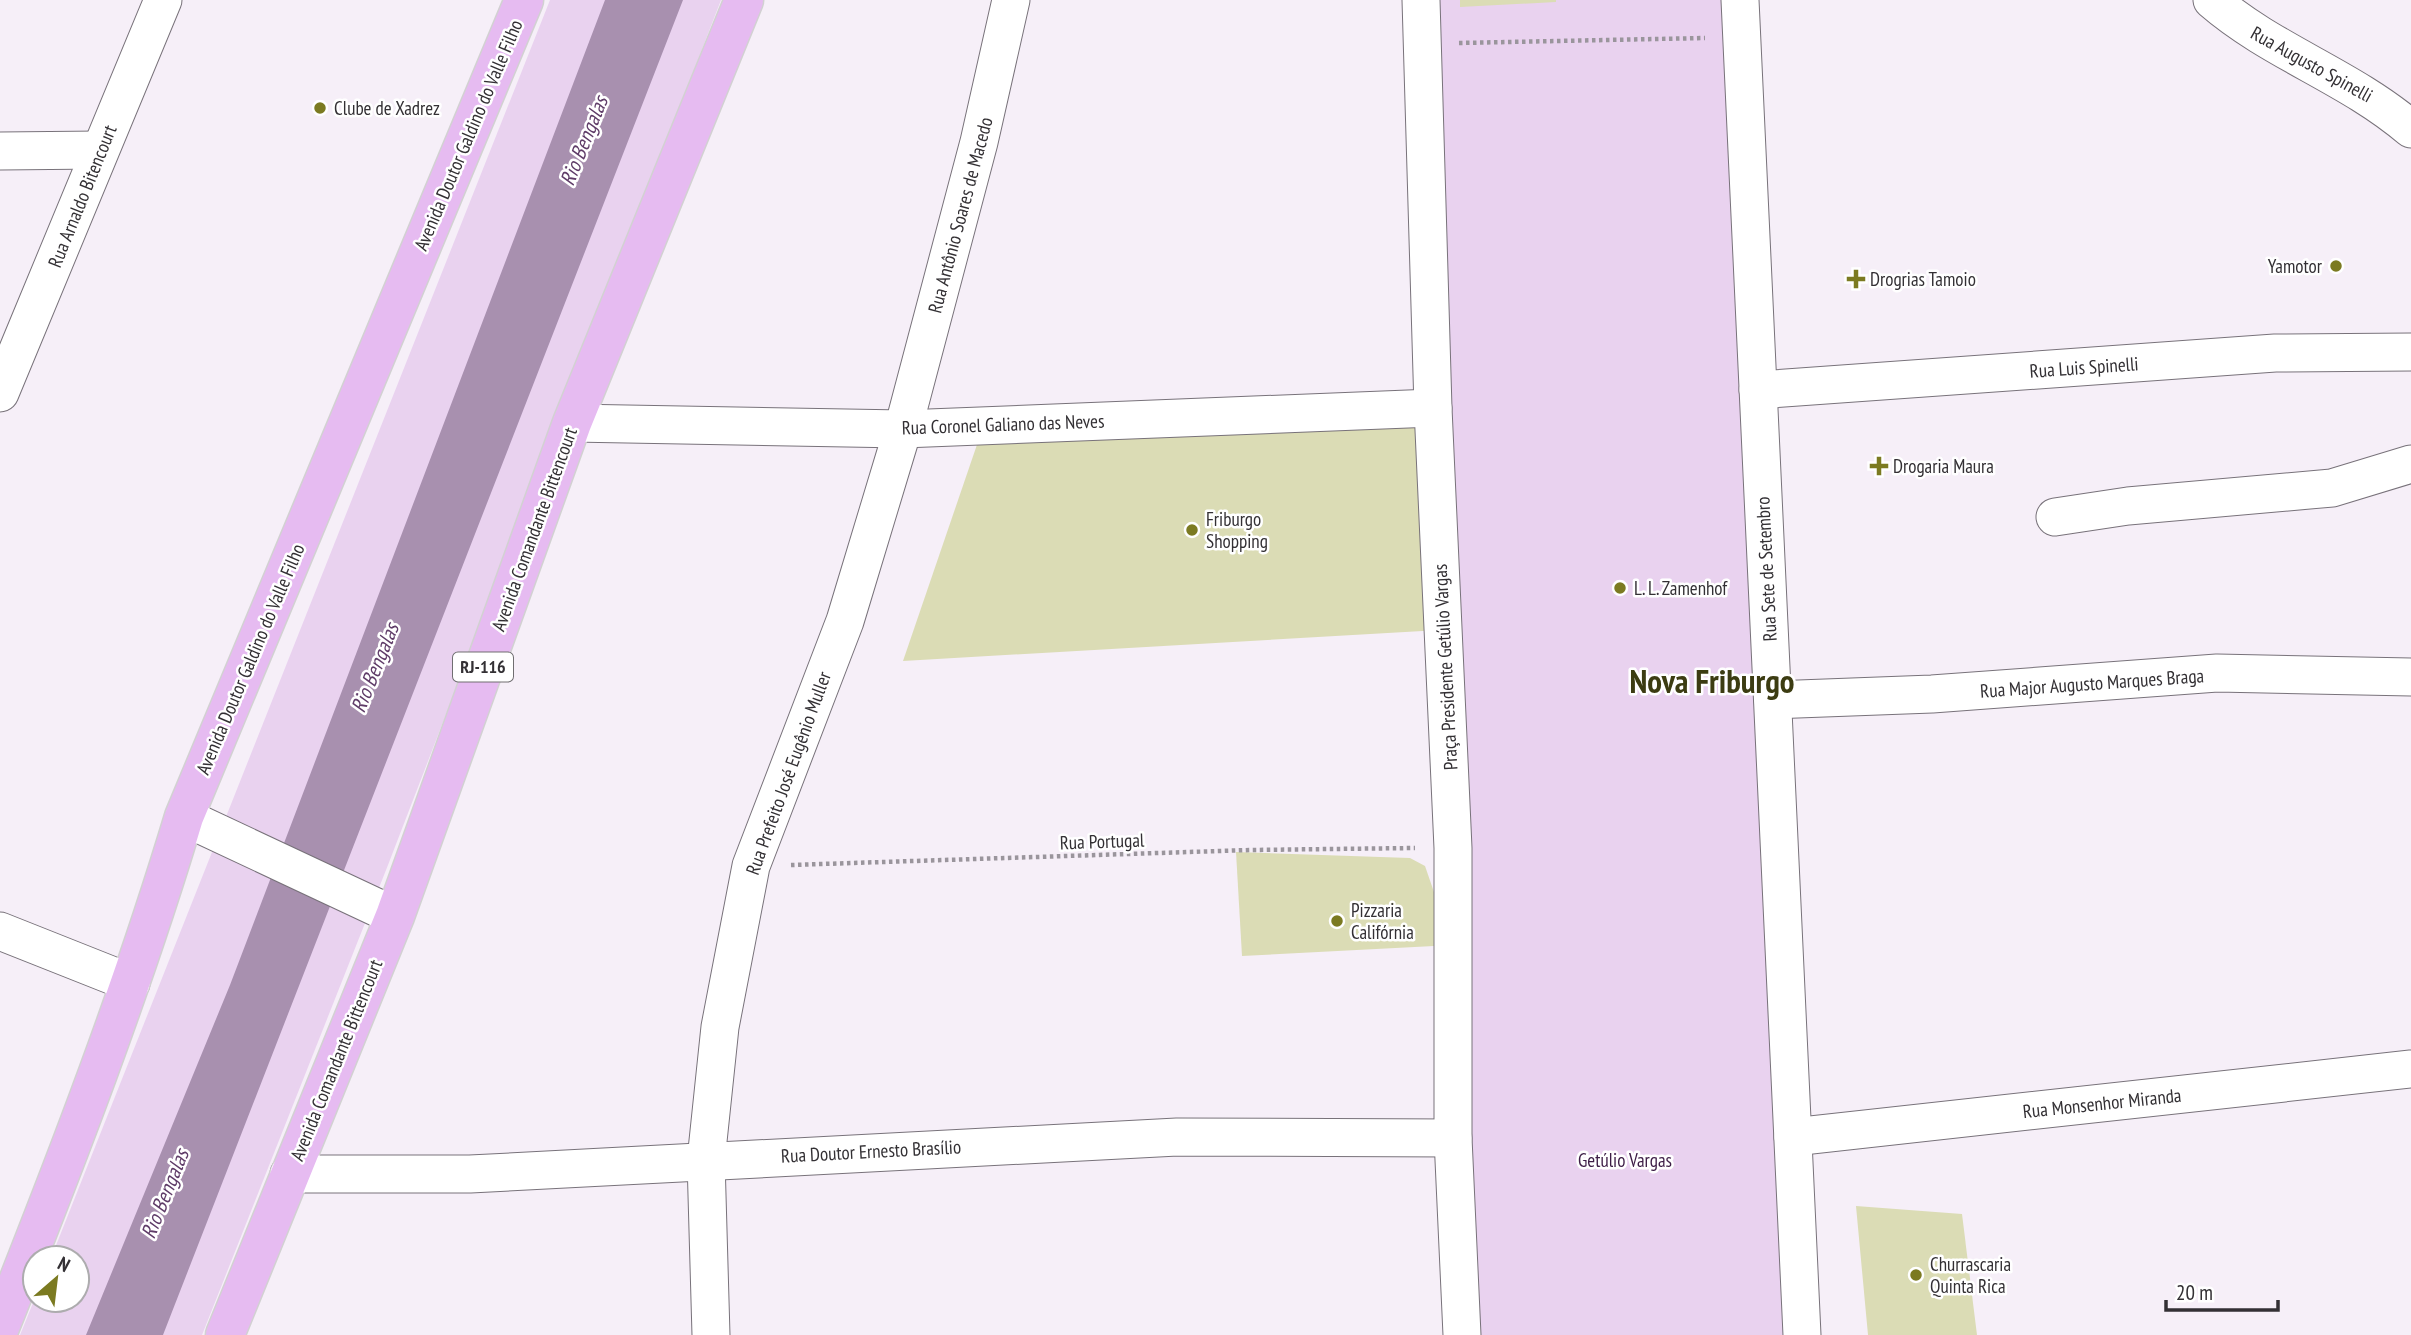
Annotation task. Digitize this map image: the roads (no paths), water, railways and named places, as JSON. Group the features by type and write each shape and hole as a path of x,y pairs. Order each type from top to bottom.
{"main road":[{"name":"Avenida Doutor Galdino do Valle Filho","path":"0,1327 61,1175 131,983 184,817 524,0"},
{"name":"Avenida Comandante Bittencourt","path":"225,1335 395,916 572,423 744,0"}],"street":[{"name":"Rua Arnaldo Bitencourt","path":"0,393 163,0"},
{"name":"Rua Antônio Soares de Macedo","path":"904,429 979,142 1011,0"},
{"name":"Praça Presidente Getúlio Vargas","path":"1421,0 1433,408 1453,848 1453,1138 1462,1335"},
{"name":"Rua Sete de Setembro","path":"1740,0 1793,1137"},
{"name":"Rua Augusto Spinelli","path":"2212,0 2234,20 2379,102 2411,129"},
{"path":"0,151 100,150"},
{"name":"Rua Luis Spinelli","path":"1758,390 2275,353 2411,352"},
{"name":"Rua Coronel Galiano das Neves","path":"572,423 904,429 1433,408"},
{"name":"Rua Prefeito José Eugênio Muller","path":"711,1335 706,1160 720,1027 751,866 845,621 904,429"},
{"path":"2055,517 2128,506 2332,488 2411,464"},
{"name":"Rua Major Augusto Marques Braga","path":"1773,700 1958,692 2217,673 2411,677"},
{"path":"184,817 395,916"},
{"path":"0,931 131,983"},
{"name":"Rua Monsenhor Miranda","path":"1793,1137 2411,1069"},
{"name":"Rua Doutor Ernesto Brasílio","path":"289,1174 470,1174 1177,1137 1453,1138"},
{"path":"1793,1137 1802,1335"}],"water":[{"name":"Rio Bengalas","path":"605,0 683,0 163,1335 86,1335 230,985"}],"place":[{"name":"Clube de Xadrez","path":"320,108"},
{"name":"Yamotor","path":"2336,266"},
{"name":"Drogrias Tamoio","path":"1856,279"},
{"name":"Drogaria Maura","path":"1879,466"},
{"name":"Friburgo Shopping","path":"1192,530"},
{"name":"L. L. Zamenhof","path":"1620,588"},
{"name":"Pizzaria Califórnia","path":"1337,921"},
{"name":"Churrascaria Quinta Rica","path":"1916,1275"}],"district":[{"name":"Nova Friburgo","path":"1712,681"}],"park label":[{"name":"Getúlio Vargas","path":"1625,1160"}]}
